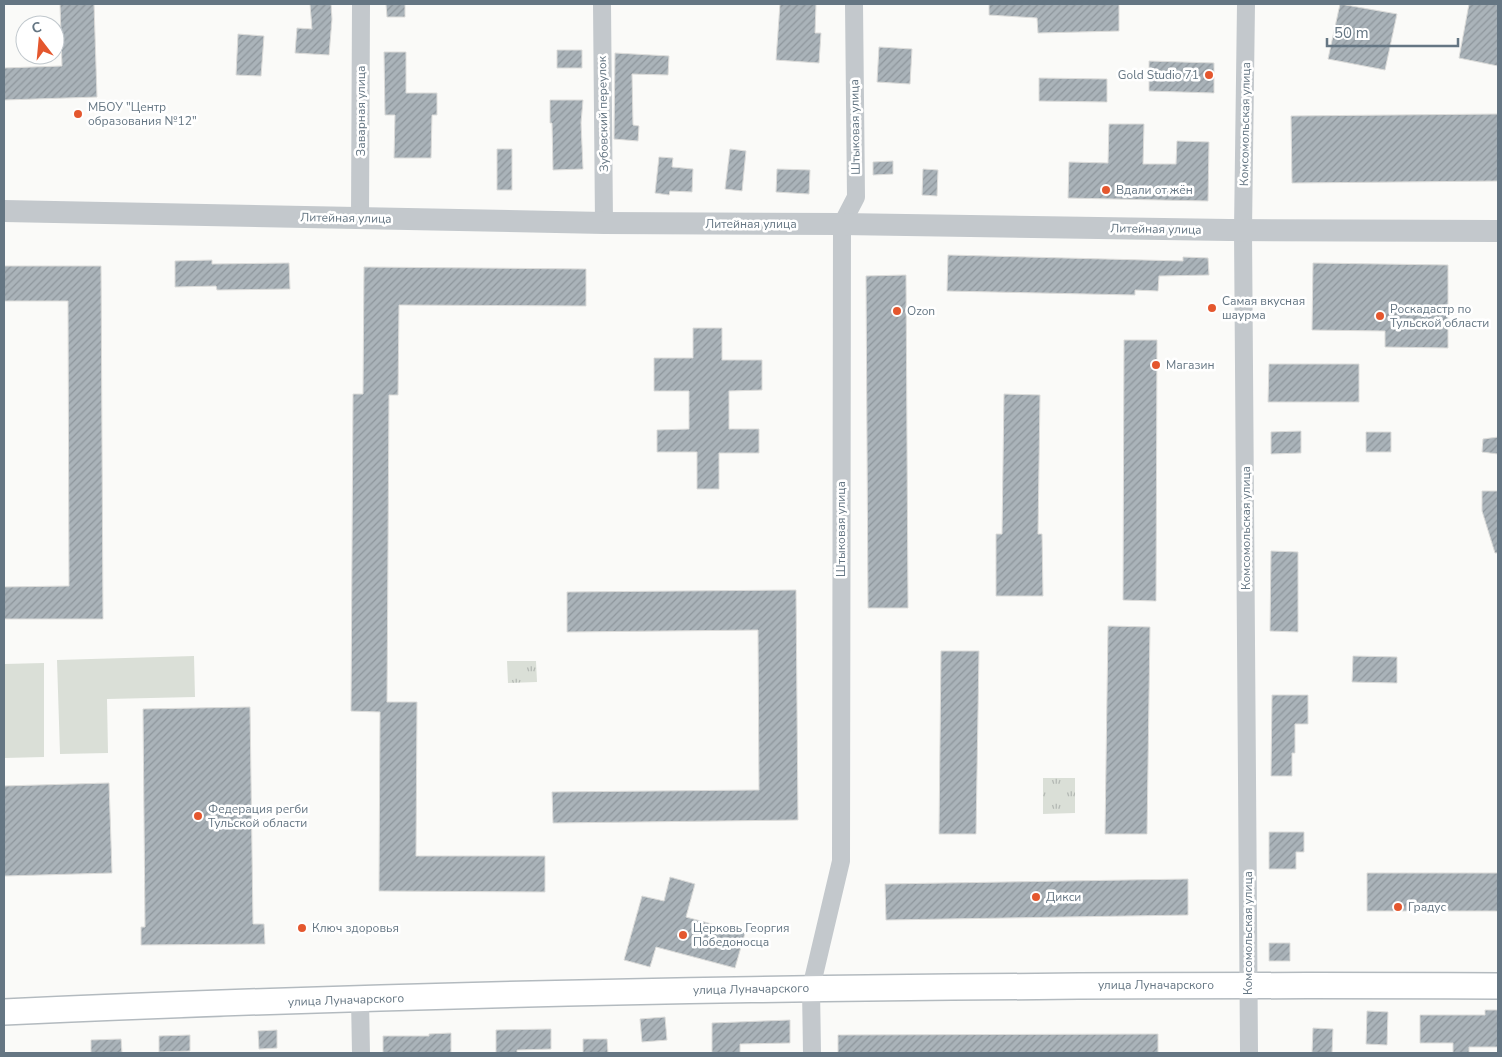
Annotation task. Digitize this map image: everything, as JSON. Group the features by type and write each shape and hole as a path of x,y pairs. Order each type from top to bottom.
{"main road":[{"name":"улица Луначарского","path":"4,1012 360,999 811,988 1248,985 1498,986"}],"street":[{"name":"Заварная улица","path":"360,218 361,4"},
{"name":"Зубовский переулок","path":"602,4 604,224"},
{"name":"Штыковая улица","path":"812,1053 811,988 840,861 842,224 856,197 854,4"},
{"name":"Комсомольская улица","path":"1246,4 1243,230 1249,1053"},
{"name":"Литейная улица","path":"4,211 604,224 842,224 1243,230 1498,231"},
{"path":"360,999 361,1053"}],"green space":[{"path":"194,656 195,697 107,699 108,753 60,754 57,660"},
{"path":"507,661 536,661 537,682 508,683"},
{"path":"44,663 44,757 4,758 4,664"},
{"path":"1043,778 1075,778 1075,813 1043,814"}],"building":[{"path":"60,4 94,4 97,97 4,100 4,68 65,65 65,15 60,15"},
{"path":"310,4 331,4 332,19 329,55 295,53 297,28 312,29"},
{"path":"386,4 405,4 405,17 387,17"},
{"path":"780,4 816,4 815,33 821,33 819,63 776,60"},
{"path":"989,4 1119,4 1119,31 1038,33 1037,18 989,15"},
{"path":"1340,4 1397,14 1385,70 1328,59"},
{"path":"1469,4 1498,4 1498,66 1459,58"},
{"path":"238,34 264,36 261,76 236,75"},
{"path":"879,47 912,49 910,84 877,82"},
{"path":"557,50 582,50 582,68 557,68"},
{"path":"384,52 406,52 406,93 437,93 437,115 432,115 431,158 394,158 395,115 385,115"},
{"path":"615,53 669,56 668,75 632,74 633,125 639,126 638,141 614,139"},
{"path":"1149,61 1214,63 1214,93 1149,91"},
{"path":"1039,78 1107,79 1107,102 1039,101"},
{"path":"550,100 583,100 581,123 583,169 553,170"},
{"path":"1498,114 1498,181 1292,183 1291,116"},
{"path":"1109,124 1144,124 1143,164 1176,164 1177,141 1209,142 1208,201 1068,198 1069,162 1108,163"},
{"path":"497,149 512,149 512,190 497,190"},
{"path":"730,149 746,151 742,191 725,189"},
{"path":"659,157 673,158 672,167 693,169 692,192 670,191 669,195 655,193"},
{"path":"893,161 893,174 873,175 873,162"},
{"path":"777,169 810,170 809,194 776,192"},
{"path":"923,169 938,170 937,196 922,195"},
{"path":"948,255 1183,261 1183,257 1208,258 1209,275 1159,276 1158,291 1135,290 1135,295 947,291"},
{"path":"212,260 212,264 289,263 290,289 217,290 216,286 175,287 175,261"},
{"name":"Роскадастр по Тульской области","path":"1313,263 1448,265 1448,348 1385,347 1385,331 1312,330"},
{"path":"4,266 101,266 103,619 4,619 4,587 69,586 68,301 4,301"},
{"path":"364,267 586,269 586,306 399,305 398,395 389,395 387,702 417,702 416,856 545,856 545,892 379,891 380,712 351,711 353,394 363,394"},
{"path":"906,275 908,608 868,608 866,276"},
{"path":"693,328 722,328 722,360 762,360 762,390 729,391 729,429 759,429 759,453 719,453 719,489 697,489 697,452 657,452 657,430 689,429 689,391 654,391 654,358 693,358"},
{"path":"1124,340 1157,340 1156,601 1123,600"},
{"path":"1269,364 1359,364 1359,402 1268,402"},
{"path":"1004,394 1040,395 1038,534 1042,534 1043,596 996,596 996,534 1002,534"},
{"path":"1301,431 1301,453 1271,454 1271,432"},
{"path":"1366,432 1391,432 1391,452 1366,452"},
{"path":"1498,437 1498,454 1482,452 1483,439"},
{"path":"1482,491 1498,491 1498,553 1495,553 1482,511"},
{"path":"1271,551 1298,552 1298,632 1270,631"},
{"path":"796,590 798,820 553,823 552,792 759,790 758,630 567,632 567,592"},
{"path":"1108,626 1150,627 1147,834 1105,834"},
{"path":"941,651 979,651 976,834 939,834"},
{"path":"1353,656 1397,657 1397,683 1352,682"},
{"path":"1272,695 1308,695 1308,724 1295,724 1295,753 1292,753 1292,776 1271,776"},
{"name":"Федерация регби Тульской области","path":"250,707 253,924 264,924 265,944 141,945 141,927 145,927 143,709"},
{"path":"109,783 112,873 4,876 4,786"},
{"path":"1269,832 1304,832 1304,852 1296,852 1296,869 1269,869"},
{"path":"1367,873 1498,873 1498,911 1367,911"},
{"path":"670,877 695,884 686,917 745,933 735,968 656,947 650,967 624,960 642,896 664,901"},
{"path":"1188,879 1188,915 886,920 885,884"},
{"path":"1269,943 1290,943 1290,961 1269,961"},
{"path":"1485,1010 1498,1010 1498,1047 1469,1047 1469,1053 1453,1053 1453,1043 1420,1043 1420,1015 1485,1015"},
{"path":"1367,1011 1388,1012 1387,1045 1366,1044"},
{"path":"665,1017 667,1040 642,1042 640,1019"},
{"path":"790,1020 790,1043 740,1044 740,1053 712,1053 712,1023"},
{"path":"1313,1028 1333,1029 1332,1053 1312,1053"},
{"path":"551,1029 551,1049 517,1050 517,1053 496,1053 496,1030"},
{"path":"277,1030 277,1048 259,1049 258,1031"},
{"path":"451,1033 451,1053 383,1053 383,1036 429,1036 429,1034"},
{"path":"1158,1034 1158,1053 838,1053 838,1035"},
{"path":"190,1035 190,1051 159,1052 159,1036"},
{"path":"121,1039 122,1053 91,1053 91,1040"},
{"path":"583,1039 607,1039 608,1053 583,1053"}],"place":[{"name":"Gold Studio 71","path":"1209,75"},
{"name":"МБОУ \"Центр образования №12\"","path":"78,114"},
{"name":"Вдали от жён","path":"1106,190"},
{"name":"Самая вкусная шаурма","path":"1212,308"},
{"name":"Ozon","path":"897,311"},
{"name":"Роскадастр по Тульской области","path":"1380,316"},
{"name":"Магазин","path":"1156,365"},
{"name":"Федерация регби Тульской области","path":"198,816"},
{"name":"Дикси","path":"1036,897"},
{"name":"Градус","path":"1398,907"},
{"name":"Ключ здоровья","path":"302,928"},
{"name":"Церковь Георгия Победоносца","path":"683,935"}]}
